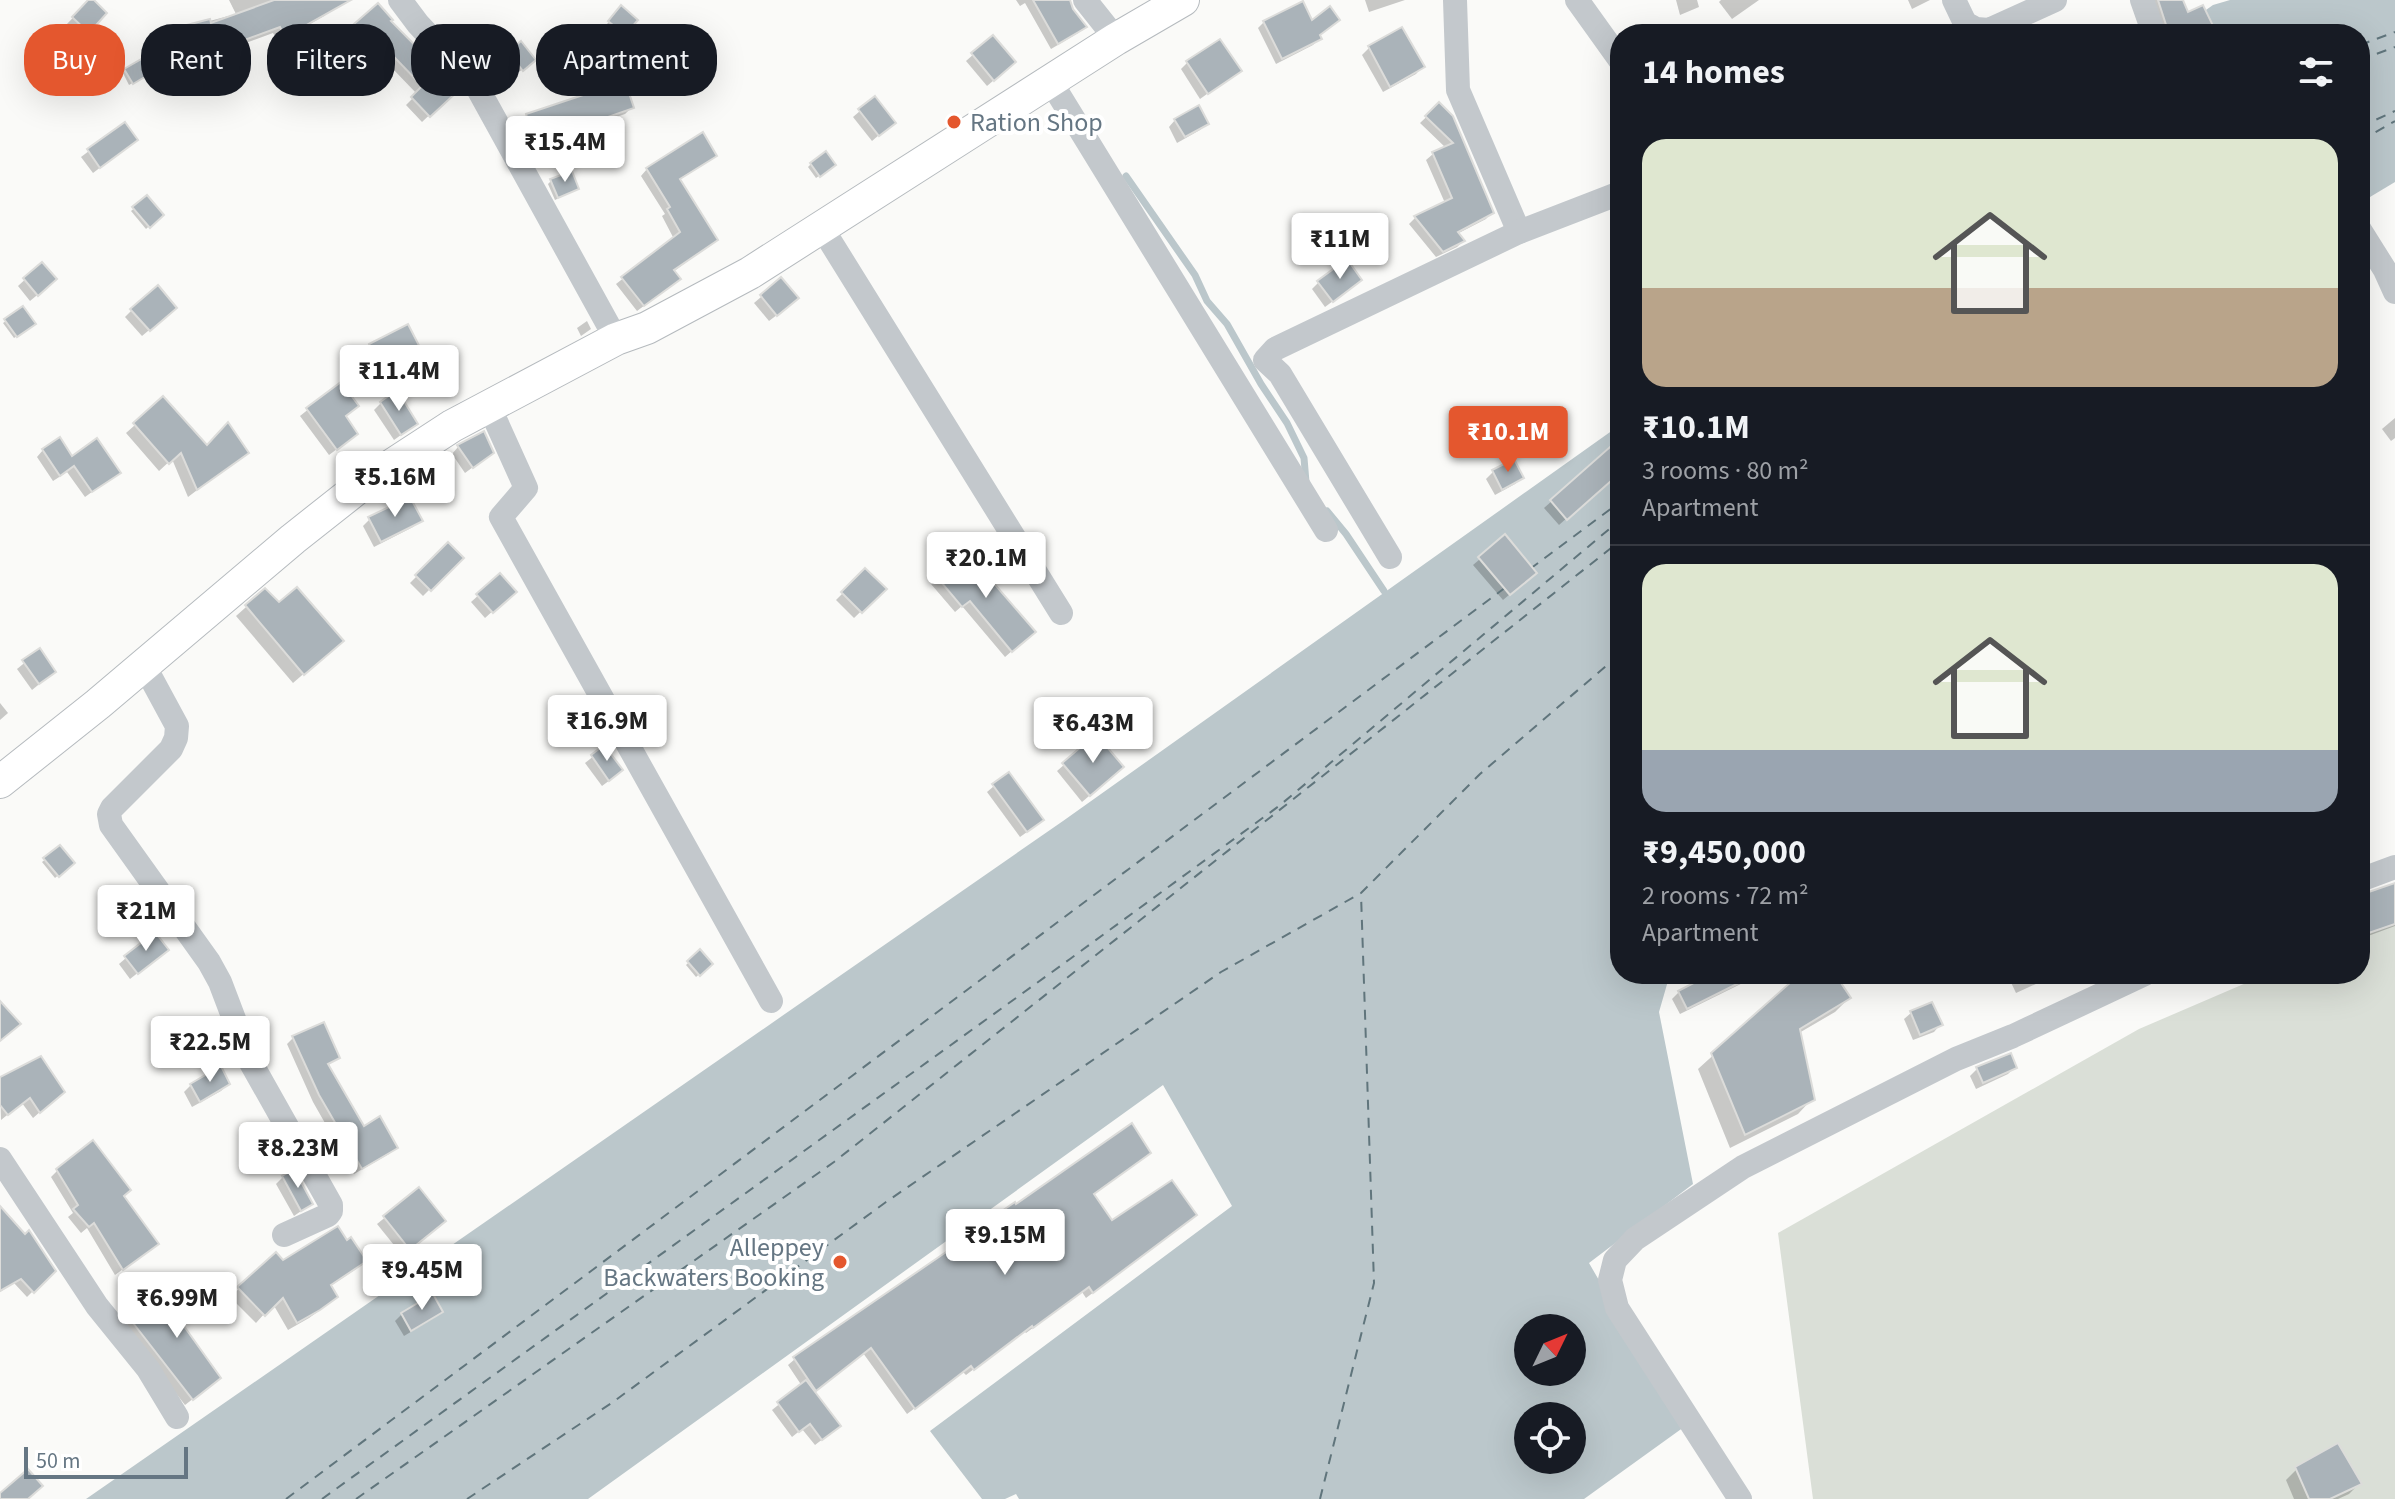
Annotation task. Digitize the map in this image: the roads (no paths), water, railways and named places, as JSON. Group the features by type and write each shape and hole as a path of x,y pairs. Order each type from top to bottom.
{"main road":[{"path":"0,782 360,486 452,426 616,339 647,328 750,273 1116,39 1183,0"}],"street":[{"path":"400,0 418,24 477,87 616,339"},
{"path":"1085,0 1116,39"},
{"path":"1455,0 1458,90 1519,232"},
{"path":"1577,0 1610,46"},
{"path":"1954,0 1967,24"},
{"path":"2002,24 2055,0"},
{"path":"2142,0 2150,24"},
{"path":"1051,82 1326,530"},
{"path":"1390,557 1280,374 1265,360 1275,349 1519,232 1610,197"},
{"path":"822,228 1061,613"},
{"path":"2370,246 2395,292"},
{"path":"489,406 526,488 501,517 771,1001"},
{"path":"144,665 177,726 176,738 171,749 112,808 109,814 111,825 214,972 250,1061 331,1205 328,1215 284,1235"},
{"path":"2370,876 2395,867"},
{"path":"1740,1499 1617,1308 1610,1280 1615,1260 1635,1239 1743,1167 1956,1059 2123,984"},
{"path":"0,1159 97,1306 148,1369 177,1417"}],"waterway":[{"path":"1126,176 1195,275 1207,301 1227,324 1287,423 1304,458 1306,482"},
{"path":"1327,511 1384,591"}],"place":[{"name":"Ration Shop","path":"954,122"},
{"name":"Alleppey Backwaters Booking","path":"840,1262"}]}
